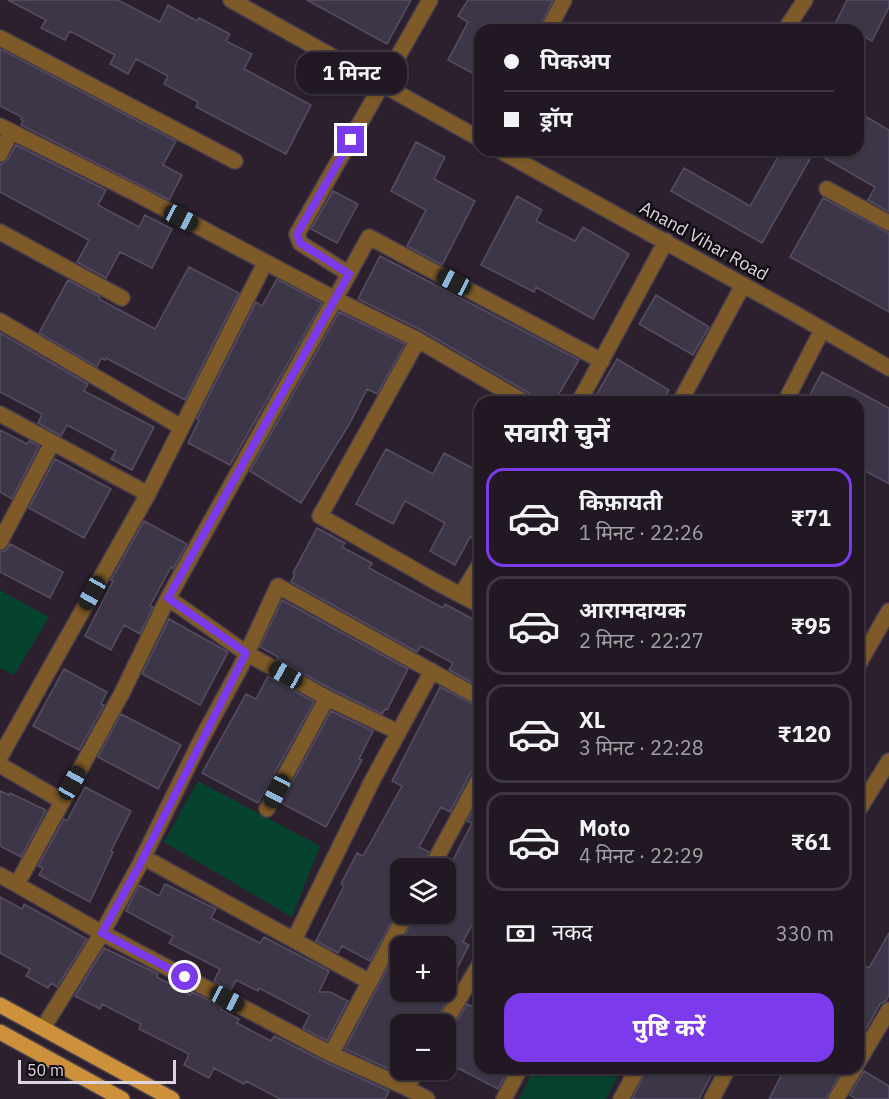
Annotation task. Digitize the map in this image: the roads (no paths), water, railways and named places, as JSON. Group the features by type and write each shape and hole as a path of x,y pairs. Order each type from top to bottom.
{"main road":[{"path":"0,1005 172,1099"},
{"path":"0,1032 122,1099"}],"street":[{"path":"231,0 474,136"},
{"path":"349,274 300,243 297,234 430,0"},
{"path":"551,24 564,0"},
{"path":"789,24 805,0"},
{"path":"0,38 235,161"},
{"path":"0,154 6,129 139,195 265,263 418,340 514,396"},
{"name":"Anand Vihar Road","path":"510,156 666,241 889,368"},
{"path":"827,189 889,223"},
{"path":"0,232 122,298"},
{"path":"17,884 122,693 168,598 369,237 602,361"},
{"path":"582,396 666,241"},
{"path":"0,757 148,494 265,263"},
{"path":"683,396 743,285"},
{"path":"0,321 181,427"},
{"path":"788,396 822,330"},
{"path":"418,340 320,516 474,602"},
{"path":"0,414 148,494"},
{"path":"0,542 52,443"},
{"path":"461,595 474,574"},
{"path":"43,1028 102,933 143,857 278,586 474,695"},
{"path":"168,598 246,653 327,698 398,732"},
{"path":"864,655 889,611"},
{"path":"294,940 398,732 432,671"},
{"path":"267,809 327,698"},
{"path":"864,801 889,761"},
{"path":"0,765 62,801"},
{"path":"435,858 474,788"},
{"path":"143,857 370,982"},
{"path":"0,875 102,933 331,1054 427,1099"},
{"path":"331,1054 401,924"},
{"path":"450,1014 474,974"},
{"path":"864,1052 889,1010"},
{"path":"504,1099 517,1074"},
{"path":"621,1099 635,1074"},
{"path":"712,1099 725,1074"},
{"path":"836,1099 851,1074"},
{"path":"407,1088 411,1080"}]}
